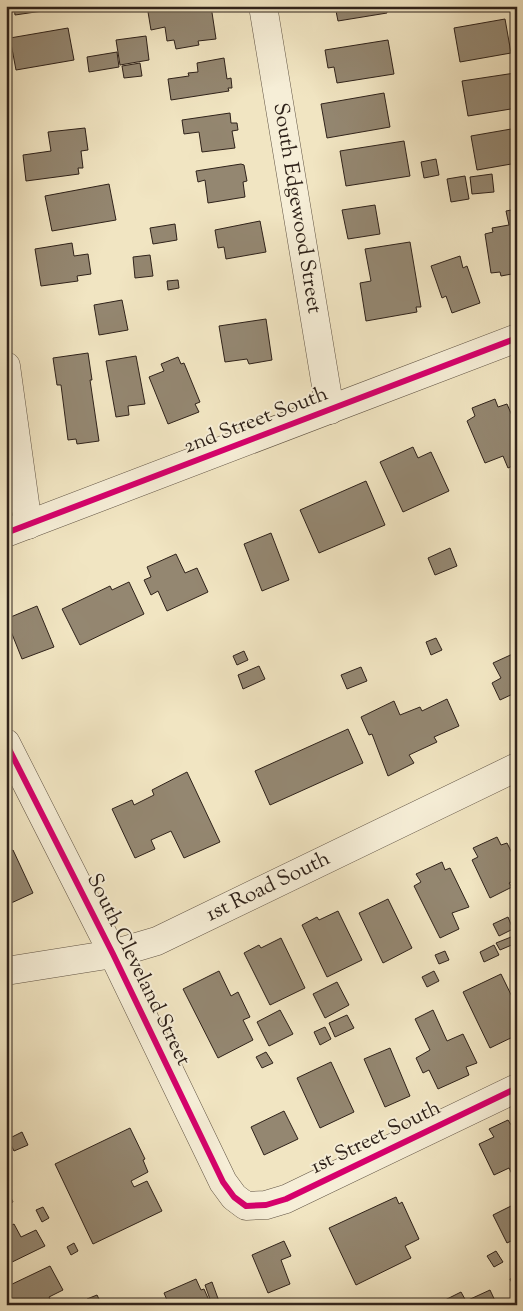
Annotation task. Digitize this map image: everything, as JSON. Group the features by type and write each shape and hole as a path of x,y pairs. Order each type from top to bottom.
{"street":[{"name":"South Edgewood Street","path":"263,6 330,410"},
{"name":"2nd Street South","path":"17,529 517,338"},
{"path":"6,366 17,529"},
{"name":"South Cleveland Street","path":"6,743 113,954 223,1182 234,1197 246,1206"},
{"name":"1st Road South","path":"6,971 113,954 157,941 517,767"},
{"name":"1st Street South","path":"246,1206 266,1205 286,1199 517,1088"}],"building":[{"path":"14,6 49,6 49,10 15,15"},
{"path":"174,6 211,6 216,39 198,41 199,45 176,49 174,40 167,41 165,27 151,30 148,12"},
{"path":"335,6 386,6 387,13 338,21"},
{"path":"505,19 511,53 460,62 454,28"},
{"path":"68,28 74,60 16,70 10,38"},
{"path":"146,36 149,60 120,65 116,40"},
{"path":"388,40 394,74 337,83 334,67 328,68 325,50"},
{"path":"117,52 119,67 89,72 87,57"},
{"path":"224,58 227,79 231,78 232,88 228,88 229,91 171,100 168,79 189,76 188,73 198,72 197,63"},
{"path":"140,63 142,76 124,78 122,66"},
{"path":"515,73 517,108 468,116 462,81"},
{"path":"384,93 390,127 327,138 321,104"},
{"path":"230,113 231,123 237,123 238,130 232,131 235,148 202,152 199,132 184,134 182,120"},
{"path":"85,128 88,150 81,151 83,168 78,168 79,174 26,181 23,155 51,151 48,132"},
{"path":"517,128 517,163 477,170 471,136"},
{"path":"404,141 410,176 346,186 340,151"},
{"path":"436,159 439,175 424,178 421,162"},
{"path":"244,165 247,181 243,182 245,197 208,203 205,180 198,182 196,171"},
{"path":"492,174 494,192 472,194 470,177"},
{"path":"465,176 469,199 451,202 447,179"},
{"path":"109,184 116,220 52,231 45,196"},
{"path":"375,205 380,234 348,239 342,210"},
{"path":"517,209 517,273 501,276 500,272 491,273 485,234 493,232 492,228 509,225 506,211"},
{"path":"260,221 266,252 226,259 224,247 218,248 215,230"},
{"path":"175,224 177,240 153,244 150,228"},
{"path":"410,242 421,307 416,307 417,312 366,321 360,283 371,281 365,249"},
{"path":"72,243 74,256 88,254 91,274 77,276 78,281 41,286 35,249"},
{"path":"150,255 153,276 135,278 133,257"},
{"path":"460,256 463,268 467,266 480,303 452,313 446,296 442,298 431,266"},
{"path":"178,280 179,288 168,290 167,281"},
{"path":"122,300 128,330 99,335 94,305"},
{"path":"266,319 272,360 249,364 247,359 225,362 219,326"},
{"path":"88,353 99,441 77,444 76,439 68,440 61,385 57,385 53,358"},
{"path":"136,356 145,404 128,406 129,415 116,417 106,361"},
{"path":"178,357 181,364 184,363 200,402 195,404 199,412 168,424 149,377 164,371 161,364"},
{"path":"495,399 498,407 507,404 517,427 517,464 508,468 503,456 485,463 467,421 475,416 472,408"},
{"path":"413,447 418,458 431,452 449,491 403,512 380,462"},
{"path":"366,481 385,525 319,553 300,510"},
{"path":"271,533 289,580 262,591 244,544"},
{"path":"450,548 457,566 435,575 428,558"},
{"path":"176,554 185,573 197,568 208,592 167,611 158,591 151,595 144,580 151,577 147,567"},
{"path":"129,582 144,614 80,645 62,609 110,586 112,590"},
{"path":"37,606 54,647 22,659 6,619"},
{"path":"436,638 442,650 431,655 426,642"},
{"path":"244,651 248,660 237,665 233,656"},
{"path":"517,652 517,692 500,700 492,683 501,678 493,663"},
{"path":"259,666 265,679 243,689 238,675"},
{"path":"361,667 367,681 347,689 341,675"},
{"path":"447,699 459,726 434,737 437,742 409,755 414,763 388,776 372,734 369,735 361,717 394,701 400,715 420,707 422,711"},
{"path":"348,729 363,763 270,805 255,771"},
{"path":"187,772 220,842 184,858 171,831 151,840 155,849 135,858 112,809 132,800 134,805 154,795 152,790"},
{"path":"497,837 501,845 507,843 517,863 517,879 509,883 512,887 490,898 472,860 478,857 473,848"},
{"path":"13,850 33,893 9,904 10,908 6,909 6,853"},
{"path":"442,862 445,870 450,868 469,907 452,913 459,929 440,938 414,886 421,882 416,874"},
{"path":"388,899 412,948 383,963 359,913"},
{"path":"338,911 362,960 327,977 302,925 317,917 319,920"},
{"path":"508,917 513,929 499,936 493,924"},
{"path":"511,937 514,944 500,950 496,943"},
{"path":"281,938 305,988 270,1005 244,953 259,945 261,948"},
{"path":"494,945 499,955 484,962 480,952"},
{"path":"445,951 449,960 439,964 435,955"},
{"path":"219,971 231,996 238,992 250,1017 243,1020 253,1040 218,1058 183,989"},
{"path":"434,971 439,981 427,987 422,977"},
{"path":"501,974 517,1007 517,1035 490,1048 463,992"},
{"path":"337,982 349,1005 325,1018 313,994"},
{"path":"280,1010 293,1034 269,1046 257,1022"},
{"path":"433,1010 447,1041 463,1034 477,1063 466,1067 469,1075 438,1089 429,1070 423,1073 416,1058 430,1050 415,1019"},
{"path":"347,1015 354,1028 335,1037 329,1023"},
{"path":"325,1027 331,1039 320,1045 314,1032"},
{"path":"390,1048 410,1096 385,1107 364,1059"},
{"path":"266,1052 273,1063 262,1068 256,1057"},
{"path":"331,1062 354,1112 320,1128 297,1078"},
{"path":"284,1111 298,1139 264,1155 251,1127"},
{"path":"508,1120 517,1134 516,1182 509,1168 494,1175 479,1144 494,1137 489,1129"},
{"path":"130,1128 145,1159 143,1160 148,1172 131,1181 134,1187 147,1181 162,1211 93,1244 55,1164"},
{"path":"22,1132 28,1145 14,1151 8,1139"},
{"path":"6,1188 13,1202 6,1206"},
{"path":"396,1197 399,1204 402,1202 419,1239 405,1246 411,1258 356,1285 329,1228"},
{"path":"517,1203 517,1238 507,1243 493,1215"},
{"path":"43,1207 49,1218 42,1222 36,1210"},
{"path":"14,1224 21,1237 36,1230 45,1246 6,1265 6,1228"},
{"path":"284,1241 291,1256 281,1260 290,1284 268,1293 252,1255"},
{"path":"74,1243 78,1251 71,1255 67,1247"},
{"path":"496,1251 503,1262 494,1267 487,1256"},
{"path":"50,1266 63,1290 49,1297 51,1301 44,1305 6,1305 6,1287"},
{"path":"517,1276 517,1293 510,1279"},
{"path":"196,1279 201,1290 204,1289 211,1305 169,1305 164,1293"},
{"path":"212,1282 220,1304 218,1305 212,1305 205,1285"},
{"path":"490,1290 497,1305 447,1305 445,1300 461,1292 466,1301"},
{"path":"97,1295 102,1305 90,1305 87,1299"}],"cycle path":[{"path":"6,533 517,338"},
{"path":"6,743 113,954 223,1182 234,1197 246,1206 266,1205 286,1199 517,1088"}]}
